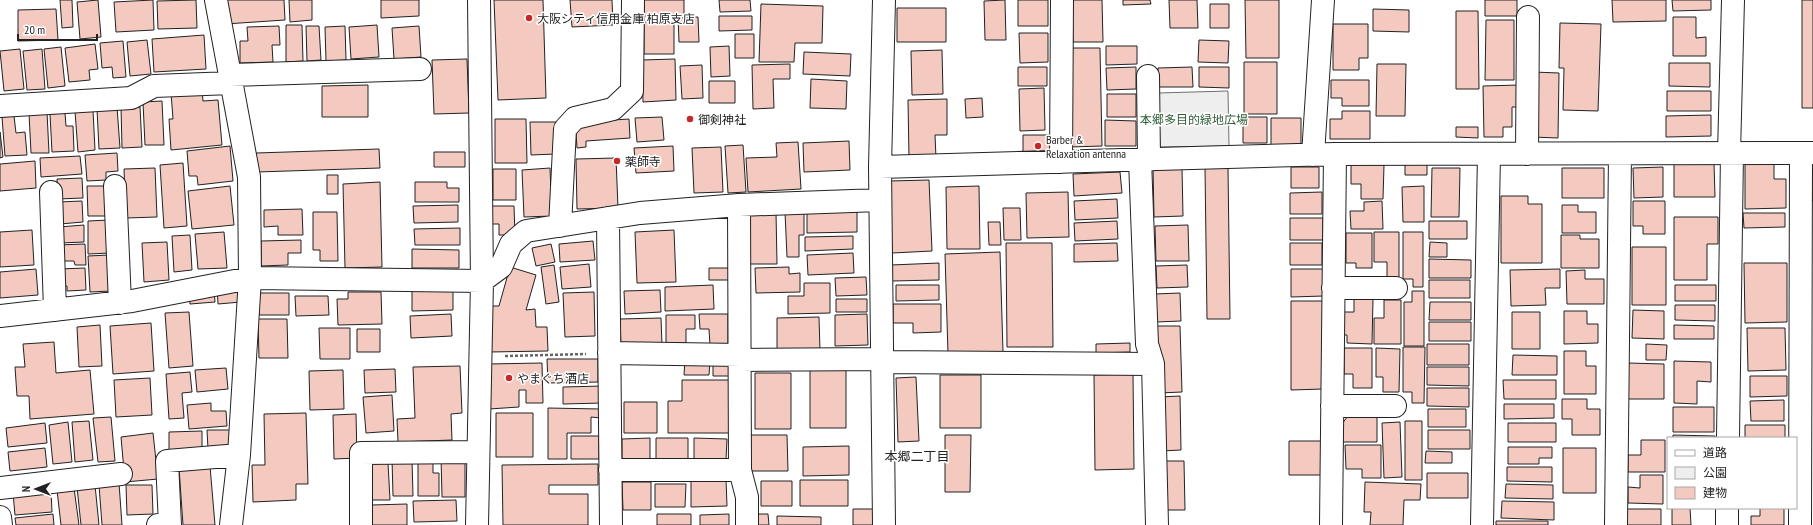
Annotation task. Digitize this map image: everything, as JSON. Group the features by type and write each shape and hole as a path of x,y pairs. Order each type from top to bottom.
{"street":[{"path":"216,0 249,177 250,278 238,456 231,525"},
{"path":"477,525 482,281 479,0"},
{"path":"560,226 565,129 575,118 613,109 632,91 633,0"},
{"path":"884,0 880,167 884,525"},
{"path":"1061,162 1062,0"},
{"path":"1323,0 1324,155 1333,288 1331,525"},
{"path":"1728,437 1730,153 1733,0"},
{"path":"1527,154 1528,17"},
{"path":"0,106 131,98 154,86 230,79 420,69"},
{"path":"1148,76 1145,160 1147,344 1153,364 1157,525"},
{"path":"880,167 1324,155 1807,153 1807,389 1800,525"},
{"path":"1482,525 1489,154"},
{"path":"1616,525 1620,154"},
{"path":"115,186 120,303"},
{"path":"51,192 54,310"},
{"path":"0,316 120,303 250,278 482,281 501,266 511,244 526,231 640,213 739,205 880,200"},
{"path":"739,205 740,470 747,497 747,525"},
{"path":"608,218 611,525"},
{"path":"1333,288 1396,288"},
{"path":"609,353 882,361 1153,364"},
{"path":"1332,406 1395,406"},
{"path":"361,525 361,453 478,452"},
{"path":"158,525 170,525 167,461 238,456"},
{"path":"610,470 740,470"},
{"path":"0,488 121,474"},
{"path":"1727,509 1727,525"},
{"path":"0,517 1,525"}],"path":[{"path":"480,356 609,353"}],"green space":[{"name":"本郷多目的緑地広場","path":"1228,91 1229,146 1160,147 1158,93"}],"building":[{"path":"60,0 72,0 73,27 62,28"},
{"path":"98,0 101,37 80,39 77,2"},
{"path":"153,0 154,30 116,32 114,2"},
{"path":"196,0 197,28 158,29 157,1"},
{"path":"224,0 284,0 285,20 225,24"},
{"path":"289,0 312,0 312,20 290,22"},
{"path":"381,0 419,0 419,16 381,18"},
{"path":"494,0 543,0 546,98 498,100"},
{"path":"570,0 612,0 613,25 572,27"},
{"path":"644,0 684,0 684,15 644,16"},
{"path":"719,0 750,0 751,11 720,12"},
{"path":"1005,0 1006,40 985,40 984,1"},
{"path":"1018,0 1048,0 1048,26 1018,26"},
{"path":"1072,0 1102,0 1103,42 1073,42"},
{"path":"1123,0 1150,0 1151,4 1123,5"},
{"path":"1169,0 1197,0 1198,28 1170,28"},
{"path":"1245,0 1279,0 1279,58 1246,58"},
{"path":"1485,0 1517,0 1517,16 1485,16"},
{"path":"1612,0 1666,0 1666,21 1613,22"},
{"path":"1672,0 1711,0 1711,10 1673,11"},
{"path":"1802,0 1813,0 1813,108 1802,108"},
{"path":"761,4 823,6 822,43 795,43 794,62 759,62"},
{"path":"1210,4 1229,4 1229,28 1210,28"},
{"path":"897,8 946,8 946,42 897,42"},
{"path":"56,9 58,40 18,41 18,10"},
{"path":"1373,9 1409,10 1409,32 1373,31"},
{"path":"1456,11 1478,11 1479,89 1456,89"},
{"path":"719,16 752,16 752,30 719,31"},
{"path":"698,17 699,42 679,42 678,18"},
{"path":"1673,17 1696,17 1696,38 1706,37 1706,56 1673,56"},
{"path":"1486,20 1514,20 1514,80 1485,80"},
{"path":"644,22 674,22 674,54 644,54"},
{"path":"1560,23 1601,24 1598,111 1563,110 1564,68 1559,68"},
{"path":"1333,24 1368,24 1368,58 1359,58 1359,70 1333,70"},
{"path":"286,25 302,25 303,61 286,62"},
{"path":"377,25 379,57 351,59 349,27"},
{"path":"279,26 280,45 272,45 273,62 240,63 240,41 248,41 247,27"},
{"path":"306,26 319,26 321,60 307,61"},
{"path":"345,26 346,60 326,61 325,27"},
{"path":"419,26 421,57 394,59 392,28"},
{"path":"1019,33 1048,33 1048,62 1020,63"},
{"path":"735,34 754,34 754,58 735,58"},
{"path":"204,35 206,69 154,72 152,39"},
{"path":"147,40 151,74 130,76 127,42"},
{"path":"1199,40 1229,41 1228,63 1198,62"},
{"path":"123,41 126,77 113,78 112,67 102,68 100,43"},
{"path":"95,44 98,69 89,70 90,80 69,82 65,48"},
{"path":"729,46 730,76 711,77 710,47"},
{"path":"1106,46 1137,46 1137,64 1106,65"},
{"path":"61,47 65,86 48,88 44,49"},
{"path":"1070,48 1100,48 1102,146 1070,147"},
{"path":"20,49 24,89 4,91 0,51"},
{"path":"42,49 45,89 27,90 23,51"},
{"path":"942,50 943,94 912,95 911,51"},
{"path":"804,52 851,54 850,76 803,74"},
{"path":"467,59 469,113 434,114 432,60"},
{"path":"675,59 676,100 643,102 642,60"},
{"path":"1244,62 1277,62 1277,114 1244,114"},
{"path":"1669,63 1710,63 1710,87 1669,86"},
{"path":"790,64 790,79 773,79 774,108 753,109 752,65"},
{"path":"1377,64 1406,64 1405,116 1376,116"},
{"path":"702,65 703,98 682,99 680,66"},
{"path":"1018,67 1047,67 1047,86 1018,86"},
{"path":"1136,67 1136,89 1107,90 1106,68"},
{"path":"1192,67 1193,87 1158,87 1158,68"},
{"path":"1199,67 1229,67 1229,88 1199,87"},
{"path":"1533,72 1559,73 1558,138 1532,137"},
{"path":"811,79 847,81 846,109 810,108"},
{"path":"1331,80 1369,80 1369,106 1342,106 1342,98 1331,98"},
{"path":"709,81 735,81 735,103 709,103"},
{"path":"368,85 368,117 322,117 322,86"},
{"path":"1520,85 1520,107 1512,107 1512,127 1503,127 1503,137 1484,137 1483,86"},
{"path":"1044,88 1045,130 1020,131 1019,89"},
{"path":"202,90 203,101 218,100 222,145 171,150 169,119 173,119 171,93"},
{"path":"1667,91 1711,91 1711,111 1667,111"},
{"path":"1107,94 1136,94 1136,117 1107,117"},
{"path":"982,98 983,117 966,118 965,99"},
{"path":"947,99 947,135 935,135 936,158 909,158 908,100"},
{"path":"162,101 164,145 145,145 143,102"},
{"path":"117,107 120,148 99,149 97,109"},
{"path":"121,107 140,107 142,147 122,148"},
{"path":"93,110 95,150 78,152 75,111"},
{"path":"1342,111 1370,111 1370,139 1330,139 1330,119 1342,119"},
{"path":"47,112 49,153 31,153 29,113"},
{"path":"65,113 66,126 73,126 74,151 52,152 50,114"},
{"path":"1711,115 1711,136 1666,137 1666,116"},
{"path":"14,116 16,133 25,132 27,155 5,156 2,117"},
{"path":"662,117 664,140 637,142 635,118"},
{"path":"1243,117 1267,117 1267,143 1243,143"},
{"path":"1271,118 1301,118 1301,145 1271,145"},
{"path":"495,119 526,119 527,163 495,163"},
{"path":"629,119 630,138 586,141 586,147 577,148 576,133 583,122"},
{"path":"1105,120 1136,121 1136,146 1105,146"},
{"path":"530,122 556,122 556,154 531,155"},
{"path":"1456,127 1478,127 1478,138 1456,137"},
{"path":"0,132 3,157 0,158"},
{"name":"Barber & Relaxation antenna","path":"1023,135 1053,135 1053,156 1023,157"},
{"path":"849,141 850,170 804,172 803,143"},
{"path":"798,142 801,189 748,192 746,158 777,157 776,143"},
{"path":"743,145 746,192 728,193 725,146"},
{"path":"230,146 233,181 198,185 197,176 189,176 187,151"},
{"path":"673,146 674,171 636,173 634,148"},
{"path":"721,147 723,192 694,193 692,148"},
{"path":"379,149 380,168 257,172 256,153"},
{"path":"434,152 465,152 465,167 434,167"},
{"path":"117,153 118,171 106,172 106,180 87,181 85,155"},
{"path":"80,156 82,174 41,177 40,158"},
{"path":"616,158 618,208 577,209 576,159"},
{"path":"35,161 36,188 0,191 0,164"},
{"path":"1405,162 1427,162 1427,175 1405,175"},
{"path":"1810,162 1813,162 1813,201 1811,201"},
{"path":"183,163 187,226 164,228 160,165"},
{"path":"1714,163 1715,197 1674,197 1674,164"},
{"path":"1351,164 1384,165 1383,199 1361,199 1361,184 1351,184"},
{"path":"1745,164 1774,164 1774,179 1786,179 1786,208 1745,209"},
{"path":"1291,167 1319,167 1319,188 1291,188"},
{"path":"1663,167 1663,197 1634,198 1633,168"},
{"path":"155,168 157,217 126,218 124,169"},
{"path":"550,168 552,216 524,217 522,170"},
{"path":"1153,168 1182,168 1183,216 1154,217"},
{"path":"1205,168 1228,168 1230,319 1207,319"},
{"path":"1432,168 1460,168 1459,217 1431,217"},
{"path":"1562,168 1604,168 1604,198 1562,198"},
{"path":"493,169 516,169 516,200 493,200"},
{"path":"1120,172 1122,193 1074,196 1073,174"},
{"path":"327,175 338,175 338,194 327,194"},
{"path":"82,178 83,198 58,199 57,179"},
{"path":"929,180 932,251 892,253 889,181"},
{"path":"380,182 382,267 345,268 343,184"},
{"path":"415,182 447,182 447,188 459,188 459,202 415,202"},
{"path":"87,186 107,186 109,216 88,216"},
{"path":"230,186 234,225 192,229 188,191"},
{"path":"979,186 980,249 947,249 946,187"},
{"path":"1424,186 1424,222 1403,222 1402,187"},
{"path":"1068,192 1069,237 1027,238 1026,193"},
{"path":"1322,192 1322,214 1290,214 1290,193"},
{"path":"1501,196 1528,196 1528,204 1542,204 1542,263 1501,263"},
{"path":"1117,199 1118,218 1075,220 1074,201"},
{"path":"82,201 83,222 60,224 58,202"},
{"path":"1382,201 1383,229 1351,229 1350,211 1364,211 1364,202"},
{"path":"1633,201 1665,201 1665,234 1643,234 1643,226 1633,226"},
{"path":"458,205 458,222 414,223 413,206"},
{"path":"1562,205 1578,205 1578,212 1596,212 1596,233 1562,233"},
{"path":"491,206 514,206 515,235 499,235 499,224 491,224"},
{"path":"1003,208 1020,208 1021,240 1004,240"},
{"path":"302,209 303,235 278,235 278,226 264,227 264,210"},
{"path":"807,209 857,209 857,232 807,233"},
{"path":"804,211 804,235 799,235 799,257 787,257 785,212"},
{"path":"313,212 337,212 338,261 320,261 320,250 313,250"},
{"path":"776,212 777,264 750,264 750,213"},
{"path":"1743,213 1785,213 1785,227 1744,228"},
{"path":"1674,217 1718,217 1718,244 1707,244 1707,280 1674,280"},
{"path":"1290,218 1323,218 1323,240 1290,240"},
{"path":"109,220 110,253 88,254 88,221"},
{"path":"1117,221 1118,239 1075,241 1074,223"},
{"path":"1429,221 1467,221 1467,239 1429,239"},
{"path":"988,222 1000,222 1001,245 989,245"},
{"path":"84,225 84,242 60,243 59,227"},
{"path":"1188,225 1189,261 1156,261 1155,226"},
{"path":"460,228 460,245 415,245 414,229"},
{"path":"32,230 34,265 0,267 0,232"},
{"path":"674,230 676,282 637,283 635,232"},
{"path":"224,232 227,268 198,269 195,234"},
{"path":"1374,232 1399,232 1399,279 1387,279 1387,262 1374,262"},
{"path":"1403,232 1423,232 1423,287 1413,287 1413,279 1403,279"},
{"path":"1346,233 1372,233 1372,268 1356,268 1356,263 1346,263"},
{"path":"190,235 192,270 174,272 172,236"},
{"path":"1561,235 1580,235 1580,239 1599,239 1599,268 1561,268"},
{"path":"853,236 853,249 805,251 805,237"},
{"path":"301,240 301,253 288,253 288,265 261,266 261,241"},
{"path":"593,241 595,260 560,262 559,244"},
{"path":"167,242 169,280 144,282 142,243"},
{"path":"1430,242 1447,243 1447,257 1429,257"},
{"path":"1006,243 1052,243 1053,347 1007,347"},
{"path":"1117,243 1118,261 1074,262 1074,244"},
{"path":"1290,243 1322,243 1322,265 1290,265"},
{"path":"85,244 86,265 75,265 74,261 59,261 58,245"},
{"path":"551,244 555,262 536,266 532,248"},
{"path":"1632,247 1666,247 1666,305 1632,305"},
{"path":"412,249 459,250 459,268 412,268"},
{"path":"1000,252 1003,352 948,354 945,254"},
{"path":"853,253 854,273 808,275 807,255"},
{"path":"109,255 111,291 90,292 88,256"},
{"path":"1429,259 1471,260 1471,278 1429,278"},
{"path":"939,263 939,280 892,281 891,265"},
{"path":"1744,263 1787,263 1787,322 1745,323"},
{"path":"589,264 591,287 562,289 560,267"},
{"path":"554,265 559,302 546,304 541,267"},
{"path":"1187,265 1188,287 1157,288 1156,266"},
{"path":"510,267 536,275 526,310 535,309 536,327 547,327 548,351 489,352 487,306 499,306"},
{"path":"789,267 789,274 800,273 800,292 756,293 755,268"},
{"path":"85,268 86,290 67,291 67,286 60,286 59,269"},
{"path":"709,268 729,268 729,280 709,280"},
{"path":"36,269 38,295 0,298 0,272"},
{"path":"1291,269 1323,269 1324,296 1291,297"},
{"path":"1560,269 1560,288 1545,288 1546,305 1511,306 1510,270"},
{"path":"1585,270 1585,279 1604,279 1604,304 1567,304 1566,271"},
{"path":"866,277 867,295 836,296 835,278"},
{"path":"1429,280 1470,280 1470,298 1429,298"},
{"path":"804,283 830,283 830,313 788,314 788,296 804,296"},
{"path":"713,285 714,309 665,311 665,287"},
{"path":"896,285 939,285 939,300 896,301"},
{"path":"1675,285 1716,285 1716,301 1675,301"},
{"path":"240,286 241,302 218,304 217,287"},
{"path":"214,290 215,302 190,304 189,292"},
{"path":"453,290 453,310 412,311 412,291"},
{"path":"660,290 661,312 625,314 624,291"},
{"path":"1412,291 1424,291 1424,346 1404,346 1404,302 1412,302"},
{"path":"348,292 381,292 382,324 338,325 337,299 348,299"},
{"path":"594,292 595,336 565,337 563,293"},
{"path":"259,293 289,293 289,315 259,315"},
{"path":"1180,293 1181,321 1156,322 1155,294"},
{"path":"295,296 328,296 329,315 296,316"},
{"path":"836,299 867,299 867,312 836,312"},
{"path":"1354,299 1373,299 1372,344 1347,343 1347,335 1343,335 1344,312 1354,312"},
{"path":"1384,300 1401,300 1401,344 1374,344 1374,318 1384,318"},
{"path":"1291,301 1323,301 1323,389 1291,390"},
{"path":"1430,302 1471,302 1471,320 1429,320"},
{"path":"893,304 941,304 941,332 913,333 913,323 893,323"},
{"path":"1675,305 1715,305 1715,321 1675,320"},
{"path":"1633,310 1664,311 1664,339 1632,338"},
{"path":"1564,311 1587,311 1587,324 1598,324 1598,343 1564,344"},
{"path":"189,312 193,366 169,368 165,313"},
{"path":"1512,312 1540,312 1540,349 1512,349"},
{"path":"451,314 452,336 411,338 410,316"},
{"path":"699,314 728,314 728,344 710,345 709,329 700,329"},
{"path":"867,314 868,345 835,346 835,315"},
{"path":"666,315 695,315 695,329 686,329 686,343 666,343"},
{"path":"819,317 820,351 777,352 777,318"},
{"path":"661,318 662,345 621,346 620,319"},
{"path":"258,319 287,319 288,358 259,358"},
{"path":"1429,322 1471,322 1471,341 1429,341"},
{"path":"151,323 154,371 113,374 110,326"},
{"path":"100,325 102,366 79,367 77,327"},
{"path":"1674,325 1714,326 1714,339 1674,339"},
{"path":"1157,326 1180,326 1182,392 1159,393"},
{"path":"319,328 350,328 350,359 320,359"},
{"path":"1747,328 1785,328 1786,370 1748,371"},
{"path":"357,329 380,329 380,352 357,352"},
{"path":"54,342 56,373 90,370 94,414 30,419 29,396 17,396 15,367 25,367 23,344"},
{"path":"1130,343 1130,352 1096,353 1096,344"},
{"path":"1427,344 1469,344 1469,365 1427,365"},
{"path":"1646,344 1667,345 1666,360 1646,360"},
{"path":"1403,347 1425,347 1424,403 1412,403 1412,392 1403,392"},
{"path":"1344,348 1372,348 1372,388 1353,388 1353,374 1344,374"},
{"path":"1376,348 1400,349 1399,392 1383,392 1383,377 1376,377"},
{"path":"1564,351 1586,351 1586,366 1596,366 1596,394 1564,394"},
{"path":"1513,355 1557,356 1557,375 1512,375"},
{"path":"547,359 598,359 598,382 548,383"},
{"path":"685,360 710,361 709,375 684,375"},
{"path":"713,361 735,361 735,376 713,376"},
{"path":"1674,361 1711,362 1711,382 1697,381 1697,404 1674,403"},
{"path":"542,363 543,403 526,403 526,390 519,390 519,407 489,409 488,364"},
{"path":"1628,363 1664,364 1664,399 1628,399"},
{"path":"460,366 462,413 451,414 452,440 398,442 397,419 415,418 413,367"},
{"path":"1427,367 1469,367 1469,386 1427,385"},
{"path":"226,368 228,389 197,392 195,370"},
{"path":"810,368 846,368 846,428 810,428"},
{"path":"395,369 396,392 365,393 364,370"},
{"path":"343,370 344,409 310,410 309,371"},
{"path":"190,372 192,392 182,393 184,418 169,419 166,374"},
{"path":"755,373 791,373 791,429 755,429"},
{"path":"1133,374 1134,469 1095,470 1094,375"},
{"path":"940,375 981,375 981,428 940,428"},
{"path":"1750,376 1787,376 1787,396 1750,397"},
{"path":"916,377 919,441 898,442 896,378"},
{"path":"150,378 152,415 116,417 114,380"},
{"path":"682,380 729,380 729,433 668,433 668,401 682,401"},
{"path":"1503,380 1556,380 1556,399 1504,399"},
{"path":"603,386 603,403 563,404 563,387"},
{"path":"1427,388 1469,388 1469,407 1427,406"},
{"path":"392,395 394,431 366,433 363,397"},
{"path":"1180,396 1181,450 1161,451 1159,397"},
{"path":"1562,399 1587,399 1587,409 1600,409 1600,435 1572,435 1572,419 1562,419"},
{"path":"1784,400 1784,421 1751,421 1750,401"},
{"path":"624,402 657,402 657,433 624,433"},
{"path":"211,403 211,411 226,411 227,426 189,429 187,405"},
{"path":"1504,404 1554,404 1554,418 1504,419"},
{"path":"1673,407 1714,407 1714,432 1673,432"},
{"path":"548,408 601,409 601,418 591,417 591,433 567,433 567,459 548,459"},
{"path":"1428,409 1466,409 1466,427 1428,427"},
{"path":"306,413 308,484 296,484 296,500 253,502 252,465 265,465 264,414"},
{"path":"496,413 533,413 533,457 496,457"},
{"path":"356,414 357,458 334,459 333,415"},
{"path":"1348,416 1377,417 1377,442 1341,442 1341,425"},
{"path":"111,417 115,461 98,462 93,418"},
{"path":"89,421 93,460 75,462 72,422"},
{"path":"1405,421 1422,421 1422,480 1405,480"},
{"path":"68,422 72,462 53,464 49,425"},
{"path":"1400,422 1402,477 1384,478 1382,423"},
{"path":"45,423 47,443 8,447 6,428"},
{"path":"1508,423 1556,423 1556,442 1508,442"},
{"path":"1745,425 1785,425 1785,437 1745,437"},
{"path":"207,430 231,430 231,448 208,449"},
{"path":"1428,430 1470,430 1470,449 1428,449"},
{"path":"202,431 202,450 169,451 169,432"},
{"path":"153,433 158,479 125,482 121,437"},
{"path":"749,435 787,435 788,471 749,471"},
{"path":"945,435 971,435 970,492 945,492"},
{"path":"1673,435 1715,436 1715,437 1673,437"},
{"path":"571,436 599,436 599,459 571,459"},
{"path":"650,438 650,459 622,459 622,439"},
{"path":"656,438 688,438 688,461 656,461"},
{"path":"694,438 727,439 726,460 694,459"},
{"path":"1641,440 1665,440 1665,472 1628,472 1628,455 1641,455"},
{"path":"1289,441 1323,441 1323,475 1289,475"},
{"path":"1345,445 1381,445 1381,478 1362,478 1362,469 1346,469"},
{"path":"849,446 849,475 803,476 803,447"},
{"path":"1508,447 1552,447 1552,458 1539,458 1539,464 1508,464"},
{"path":"45,448 47,467 10,471 8,452"},
{"path":"1563,448 1596,448 1596,493 1563,493"},
{"path":"1426,451 1452,452 1452,463 1425,463"},
{"path":"441,457 465,457 465,497 442,497"},
{"path":"418,458 433,458 433,473 439,473 439,496 418,496"},
{"path":"392,459 412,459 413,496 393,496"},
{"path":"1164,461 1184,461 1185,510 1165,510"},
{"path":"388,463 390,500 370,500 369,464"},
{"path":"598,464 598,485 549,485 549,494 588,494 588,525 503,525 502,465"},
{"path":"210,466 215,525 183,525 179,468"},
{"path":"1507,467 1552,467 1552,482 1507,481"},
{"path":"1427,473 1468,473 1468,498 1427,498"},
{"path":"1640,475 1663,475 1663,504 1628,503 1628,487 1640,488"},
{"path":"726,479 727,506 691,507 691,480"},
{"path":"800,480 848,480 848,506 800,506"},
{"path":"761,481 792,481 792,506 761,506"},
{"path":"622,482 651,482 651,510 623,510"},
{"path":"1365,482 1421,484 1420,500 1404,500 1403,525 1370,525 1371,512 1364,512"},
{"path":"119,483 122,525 102,525 99,485"},
{"path":"655,484 686,484 685,507 655,507"},
{"path":"1506,484 1553,485 1553,499 1505,498"},
{"path":"95,485 99,525 81,525 77,487"},
{"path":"126,485 152,485 153,514 127,515"},
{"path":"74,488 79,525 61,525 57,490"},
{"path":"51,490 52,512 15,515 13,493"},
{"path":"456,500 457,521 414,522 413,501"},
{"path":"1502,501 1554,502 1554,520 1501,518"},
{"path":"407,504 407,525 371,525 371,505"},
{"path":"853,509 875,509 876,525 853,525"},
{"path":"1626,509 1661,509 1661,525 1626,525"},
{"path":"1672,509 1690,509 1691,525 1672,525"},
{"path":"1760,509 1784,509 1784,525 1751,525 1751,516 1760,516"},
{"path":"53,514 54,525 16,525 15,518"},
{"path":"657,514 691,514 691,525 657,525"},
{"path":"729,514 729,525 700,525 700,515"},
{"path":"751,514 768,514 769,525 751,525"},
{"path":"777,516 821,517 821,525 777,525"},
{"path":"1496,521 1548,521 1548,525 1496,525"}],"place":[{"name":"大阪シティ信用金庫 柏原支店","path":"529,18"},
{"name":"御剣神社","path":"690,119"},
{"name":"Barber & Relaxation antenna","path":"1038,146"},
{"name":"薬師寺","path":"617,161"},
{"name":"やまぐち酒店","path":"509,378"}],"district":[{"name":"本郷二丁目","path":"917,456"}]}
